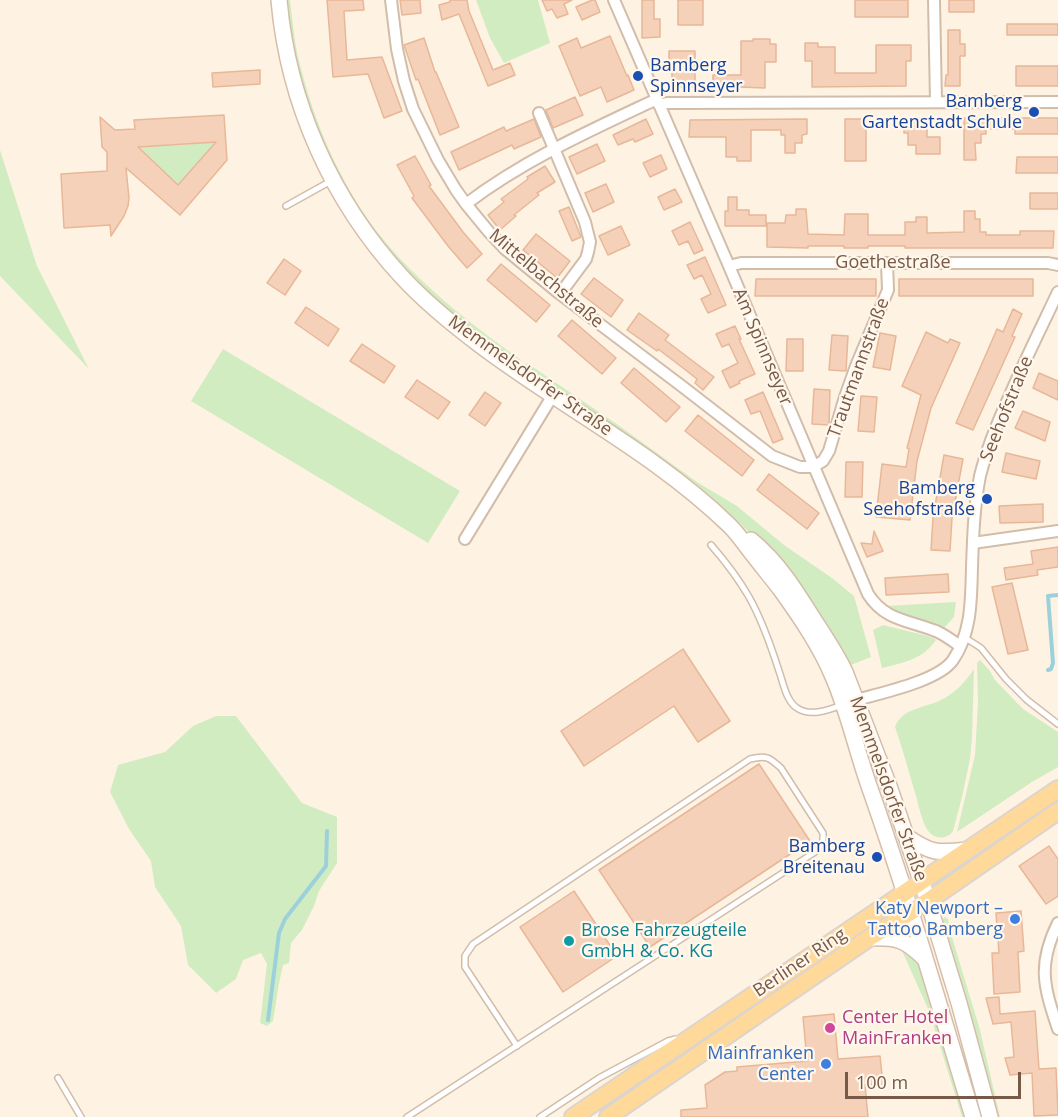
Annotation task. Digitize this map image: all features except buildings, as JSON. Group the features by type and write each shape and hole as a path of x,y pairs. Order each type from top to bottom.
{"main road":[{"name":"Memmelsdorfer Straße","path":"279,0 286,53 293,81 316,146 332,180 377,248 425,300 482,346 648,458 687,488 733,529 780,590 810,634 833,677 850,702 889,786 928,901 990,1117"},
{"name":"Memmelsdorfer Straße","path":"850,702 910,911 973,1117"},
{"name":"Berliner Ring","path":"573,1117 1058,789"},
{"name":"Berliner Ring","path":"608,1117 1058,812"},
{"path":"906,836 925,849 935,852 968,850"},
{"path":"869,938 884,937 902,940 925,959"}],"street":[{"name":"Mittelbachstraße","path":"390,0 397,49 413,109 438,160 466,204 505,249 560,294 772,456 800,466 813,467"},
{"name":"Am Spinnseyer","path":"614,0 868,594 874,604 894,618 962,642"},
{"path":"934,0 936,102"},
{"path":"466,204 519,167 554,148 658,102 1058,102"},
{"path":"539,113 585,222 590,242 586,259 560,294"},
{"name":"Goethestraße","path":"729,266 741,262 1048,263 1058,265"},
{"name":"Trautmannstraße","path":"813,467 823,461 829,451 856,366 888,290 887,263"},
{"name":"Seehofstraße","path":"850,702 920,681 946,668 953,660 968,625 976,501 988,448 1014,385 1058,292"},
{"path":"465,539 553,395"},
{"path":"973,543 1058,531"},
{"path":"1058,923 1046,953 1044,973 1045,987 1058,1029"}],"lane":[{"path":"286,206 332,180"},
{"path":"711,545 729,566 750,599 772,650 789,699 796,708 810,712 829,710 850,702"},
{"path":"962,642 981,648 1006,679 1027,700 1058,723"},
{"path":"407,1117 805,859 822,846 823,833 781,768 772,759 762,756 750,759 473,944 465,956 465,967 516,1046"},
{"path":"540,1117 599,1078 668,1041 692,1036"},
{"path":"58,1078 81,1117"}],"green space":[{"path":"286,0 290,0 294,36 308,93 322,134 351,193 375,229 407,266 462,316 521,360 519,363 452,313 415,280 392,256 352,200 335,170 309,107 291,41"},
{"path":"476,0 538,0 550,43 504,63 490,38"},
{"path":"216,142 178,185 138,147"},
{"path":"0,150 37,266 89,369 0,276"},
{"path":"223,349 460,491 428,543 191,401"},
{"path":"527,363 697,482 737,506 784,545 854,596 871,657 848,666 782,566 739,522 696,484 524,366"},
{"path":"956,602 954,617 945,627 906,618 886,606"},
{"path":"883,625 936,640 919,656 882,668 873,630"},
{"path":"980,660 995,680 1023,709 1058,732 1058,767 957,832 975,755 978,703 977,663"},
{"path":"974,669 972,738 962,797 953,831 948,836 938,837 929,832 923,820 895,727 903,715 937,702 952,693"},
{"path":"216,716 236,716 302,803 337,817 337,863 319,891 302,930 291,943 289,963 283,965 273,1021 267,1026 260,1023 267,964 261,953 243,960 236,979 216,993 188,965 181,926 155,887 151,861 129,829 110,792 118,765 165,752 193,726"},
{"path":"945,917 948,919 980,1030 1000,1117 996,1117 982,1056 942,920"},
{"path":"903,948 918,963 966,1117 962,1117 929,1011 903,953"}],"waterway":[{"path":"1048,670 1051,669 1053,663 1048,596 1058,595"},
{"path":"268,1020 279,933 285,919 326,866 327,831"}],"place":[{"name":"Bamberg Spinnseyer","path":"638,76"},
{"name":"Bamberg Gartenstadt Schule","path":"1034,112"},
{"name":"Bamberg Seehofstraße","path":"987,499"},
{"name":"Bamberg Breitenau","path":"877,857"},
{"name":"Katy Newport – Tattoo Bamberg","path":"1015,919"},
{"name":"Brose Fahrzeugteile GmbH & Co. KG","path":"569,941"},
{"name":"Center Hotel MainFranken","path":"830,1028"},
{"name":"Mainfranken Center","path":"826,1064"}]}
